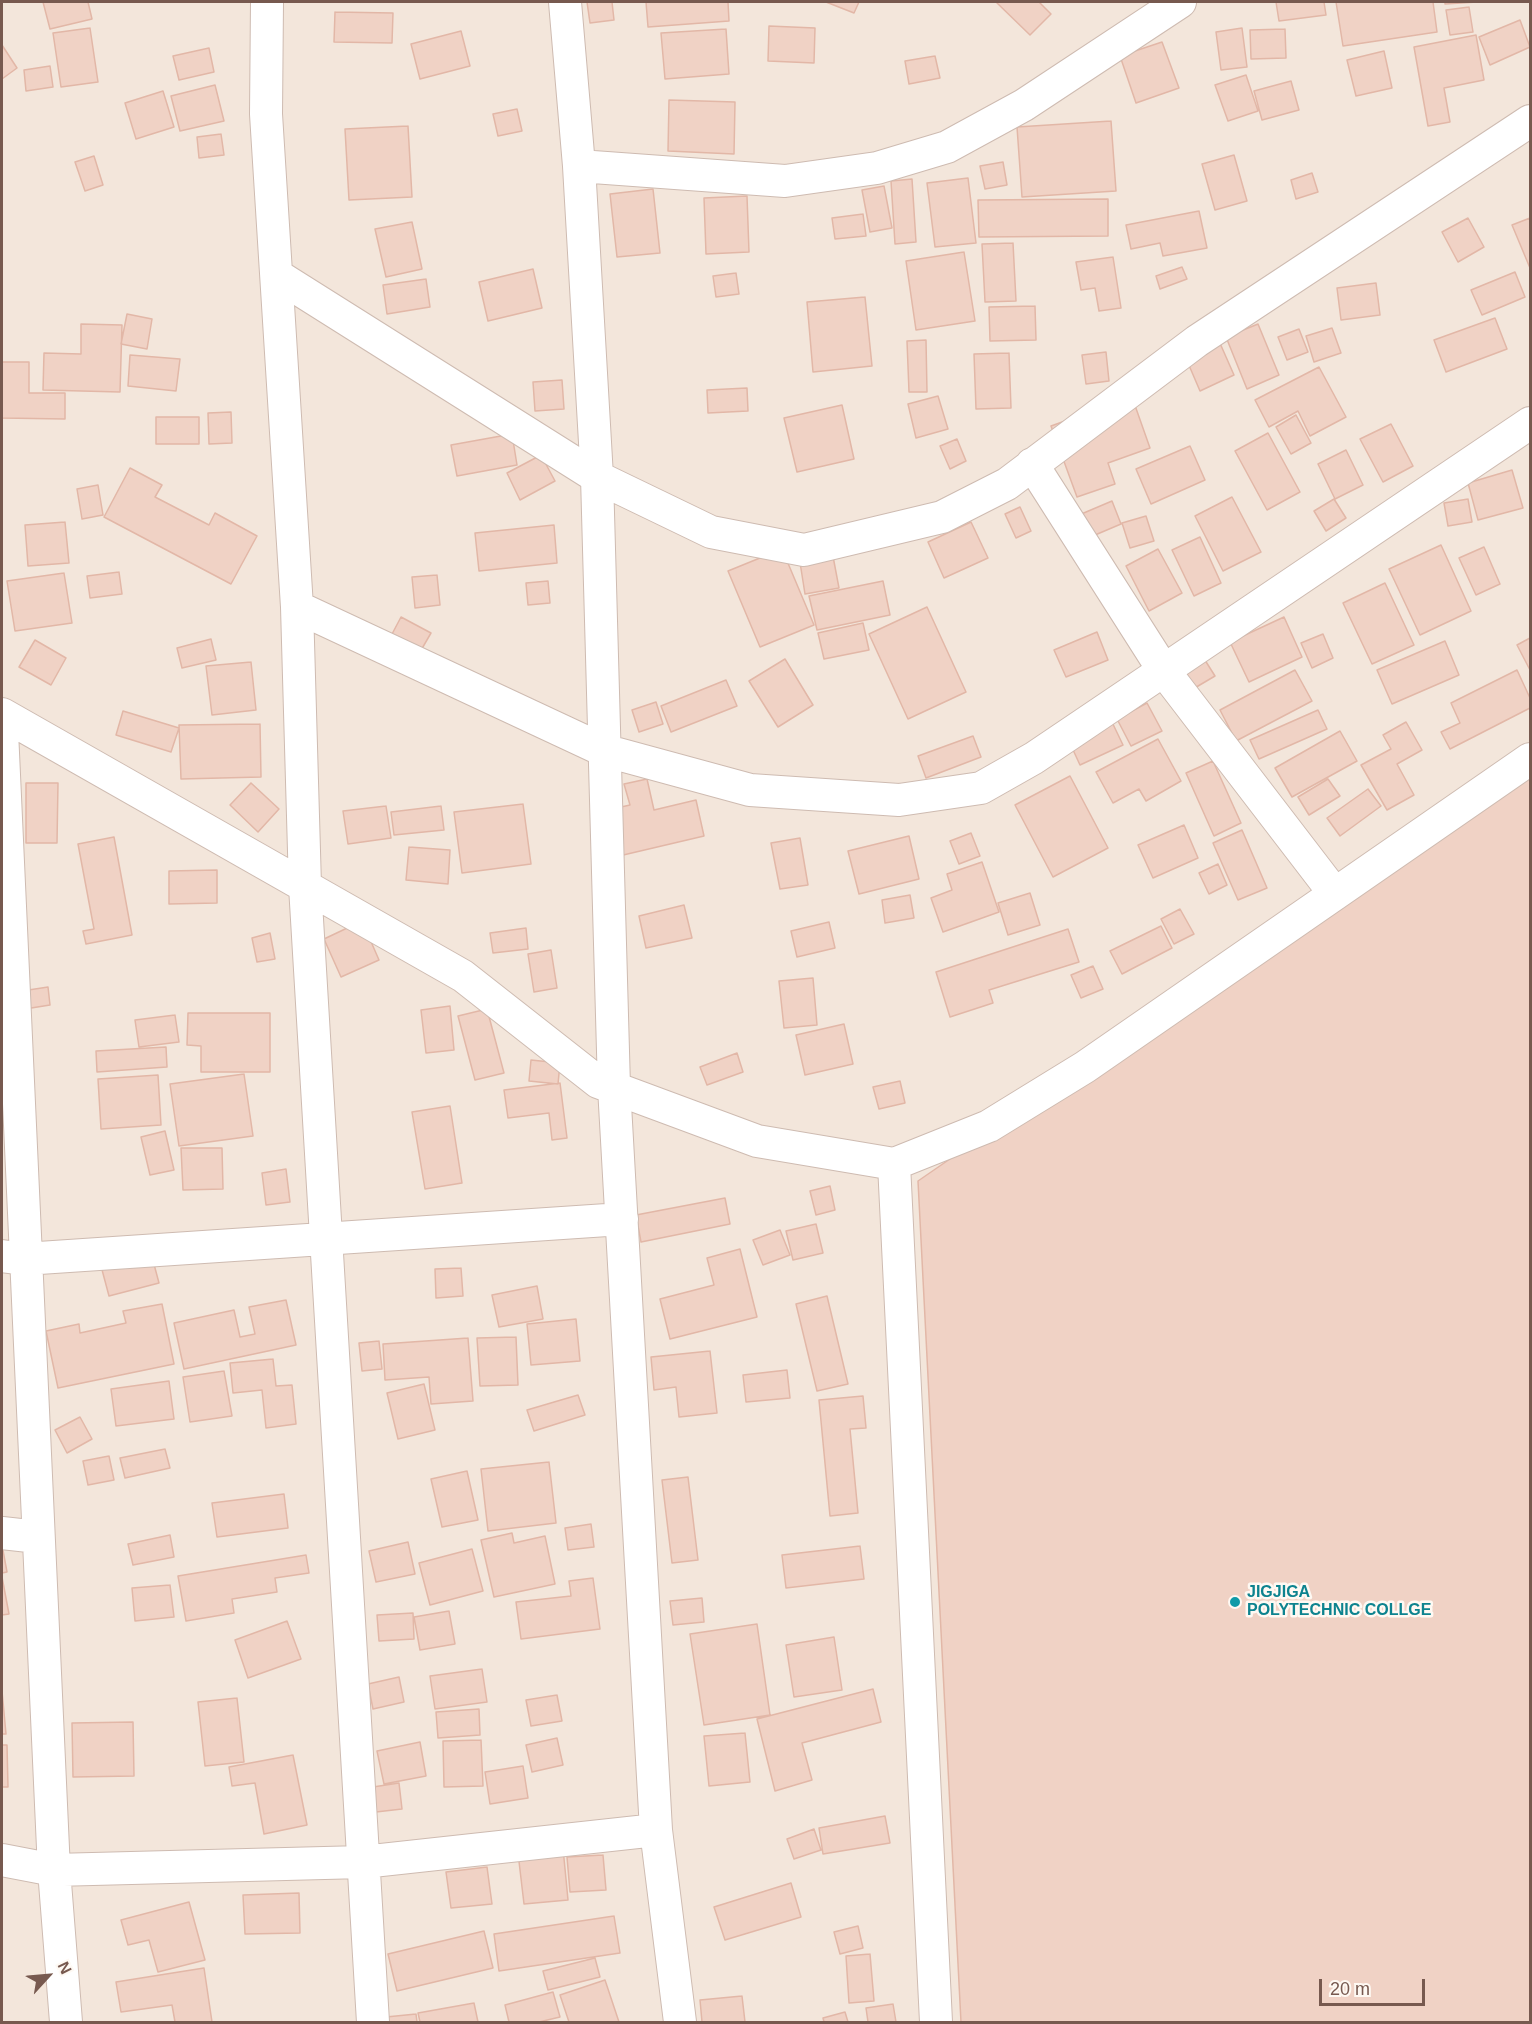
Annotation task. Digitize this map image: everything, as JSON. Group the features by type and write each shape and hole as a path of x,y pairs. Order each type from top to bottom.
{"street":[{"path":"267,2 266,114 278,276 297,607 305,886 373,2022"},
{"path":"565,2 579,166 597,477 614,1088 656,1830 680,2022"},
{"path":"579,166 785,181 878,168 947,147 1024,105 1180,2"},
{"path":"278,276 597,477 711,532 804,550 942,518 1006,484 1197,341 1530,121"},
{"path":"297,607 603,750 750,790 911,799 981,788 1034,758 1530,423"},
{"path":"1032,464 1164,670 1335,894"},
{"path":"2,714 463,976 598,1082 757,1141 894,1164 989,1126 1085,1067 1530,759"},
{"path":"2,731 13,1258 38,1537 54,1870 66,2022"},
{"path":"894,1164 936,2022"},
{"path":"13,1258 326,1240 622,1219"},
{"path":"2,1533 38,1537"},
{"path":"2,1860 54,1870 363,1862 656,1830"}],"shaded area":[{"path":"2,2 1530,2 1530,2022 2,2022"}],"building":[{"path":"43,2 88,2 92,19 50,29"},
{"path":"587,2 612,2 614,20 590,23"},
{"path":"646,2 728,2 729,21 648,27"},
{"path":"826,2 859,2 854,13"},
{"path":"996,2 1039,2 1051,14 1030,35"},
{"path":"1276,2 1324,2 1326,15 1279,21"},
{"path":"1336,2 1433,2 1437,32 1343,46"},
{"path":"1445,2 1477,2 1445,4"},
{"path":"1469,7 1473,32 1450,35 1446,10"},
{"path":"335,12 393,13 392,43 334,42"},
{"path":"1520,20 1530,47 1490,65 1479,37"},
{"path":"769,26 815,28 814,63 768,61"},
{"path":"90,28 98,82 61,87 53,33"},
{"path":"1242,28 1247,67 1221,70 1216,32"},
{"path":"726,29 729,74 665,79 661,33"},
{"path":"1285,29 1286,58 1251,59 1250,30"},
{"path":"461,31 470,66 420,79 411,44"},
{"path":"1476,35 1484,80 1444,88 1450,122 1428,126 1414,47"},
{"path":"1162,42 1179,88 1136,103 1120,56"},
{"path":"2,45 17,68 2,79"},
{"path":"209,48 214,72 179,80 173,56"},
{"path":"1384,51 1392,88 1356,96 1347,60"},
{"path":"935,56 940,78 909,84 905,61"},
{"path":"50,66 53,87 26,91 24,70"},
{"path":"1246,75 1258,111 1228,121 1215,85"},
{"path":"1291,81 1299,110 1262,120 1254,91"},
{"path":"215,85 224,121 180,131 171,96"},
{"path":"163,91 174,127 136,139 125,103"},
{"path":"669,100 735,102 734,154 668,151"},
{"path":"517,109 522,131 498,136 493,114"},
{"path":"1111,121 1116,191 1022,197 1017,127"},
{"path":"408,126 412,197 349,200 345,129"},
{"path":"221,134 224,155 199,158 197,137"},
{"path":"1234,155 1247,201 1215,210 1202,164"},
{"path":"94,156 103,185 85,191 75,162"},
{"path":"1003,162 1007,185 985,189 980,166"},
{"path":"1312,173 1318,192 1296,199 1291,180"},
{"path":"968,178 976,243 935,247 927,183"},
{"path":"912,179 916,242 895,244 891,181"},
{"path":"884,186 892,228 870,232 862,190"},
{"path":"653,189 660,253 617,257 610,194"},
{"path":"747,196 749,252 706,254 704,198"},
{"path":"1108,199 1108,236 979,237 978,200"},
{"path":"1199,211 1207,248 1163,256 1160,243 1131,249 1126,225"},
{"path":"863,214 866,236 835,239 832,218"},
{"path":"1468,218 1484,247 1458,262 1442,232"},
{"path":"1530,218 1530,268 1512,225"},
{"path":"412,222 422,269 386,277 375,229"},
{"path":"1013,243 1016,301 985,302 982,244"},
{"path":"964,252 975,321 916,330 906,261"},
{"path":"1113,257 1121,308 1099,311 1095,288 1081,290 1076,262"},
{"path":"1182,267 1187,279 1160,289 1156,276"},
{"path":"533,269 542,308 488,321 479,282"},
{"path":"1515,272 1525,297 1482,315 1471,290"},
{"path":"736,273 739,294 716,297 713,276"},
{"path":"426,279 430,307 387,314 383,285"},
{"path":"1376,283 1380,315 1341,320 1337,288"},
{"path":"865,297 872,366 813,372 807,302"},
{"path":"1035,306 1036,340 990,341 989,307"},
{"path":"127,314 152,319 147,349 121,344"},
{"path":"1495,318 1507,349 1446,372 1434,340"},
{"path":"81,324 122,325 120,392 43,390 44,353 81,354"},
{"path":"1258,324 1279,375 1247,389 1226,337"},
{"path":"1332,328 1341,353 1314,362 1306,336"},
{"path":"1299,329 1308,352 1287,360 1278,337"},
{"path":"926,340 927,392 909,392 907,341"},
{"path":"1219,341 1234,375 1200,391 1185,356"},
{"path":"1106,352 1109,381 1086,384 1082,355"},
{"path":"1009,353 1011,408 976,409 974,354"},
{"path":"130,355 180,359 176,391 128,386"},
{"path":"2,362 29,362 29,393 65,393 65,419 2,418"},
{"path":"1319,367 1346,417 1310,436 1298,411 1269,427 1255,400"},
{"path":"562,380 564,409 535,411 533,382"},
{"path":"747,388 748,411 708,413 707,390"},
{"path":"938,396 948,429 916,438 908,404"},
{"path":"1132,397 1150,448 1108,463 1115,484 1077,497 1051,426"},
{"path":"842,405 854,459 797,472 784,418"},
{"path":"231,412 232,443 209,444 208,413"},
{"path":"1296,415 1311,443 1291,454 1276,427"},
{"path":"156,417 199,417 199,444 156,444"},
{"path":"1391,424 1413,466 1383,482 1360,439"},
{"path":"1268,433 1300,492 1267,510 1235,451"},
{"path":"512,434 517,465 457,476 451,445"},
{"path":"957,439 966,461 950,469 940,446"},
{"path":"1190,446 1205,480 1151,504 1136,469"},
{"path":"1346,450 1363,485 1335,499 1318,464"},
{"path":"541,455 555,481 520,500 507,473"},
{"path":"130,468 162,485 155,497 209,525 215,513 257,536 231,584 104,517"},
{"path":"1512,470 1523,508 1478,520 1468,483"},
{"path":"98,485 103,515 82,519 77,489"},
{"path":"1232,497 1261,552 1223,571 1195,516"},
{"path":"1334,499 1346,518 1326,531 1314,511"},
{"path":"1468,499 1472,522 1448,526 1444,503"},
{"path":"1112,501 1121,524 1088,538 1079,515"},
{"path":"1020,507 1031,531 1016,538 1005,514"},
{"path":"1146,516 1154,541 1130,548 1122,523"},
{"path":"65,522 69,563 28,566 25,525"},
{"path":"971,522 988,558 944,578 928,542"},
{"path":"554,525 557,563 479,571 475,533"},
{"path":"1200,537 1221,583 1194,596 1172,550"},
{"path":"1441,545 1471,611 1420,635 1389,569"},
{"path":"1484,547 1500,584 1476,595 1459,558"},
{"path":"782,549 814,625 760,647 728,571"},
{"path":"1158,549 1182,593 1149,611 1126,566"},
{"path":"832,551 839,588 805,594 799,556"},
{"path":"119,572 122,594 90,598 87,576"},
{"path":"64,573 72,623 15,631 7,581"},
{"path":"437,575 440,605 415,608 412,577"},
{"path":"548,581 550,603 528,605 526,583"},
{"path":"883,581 890,615 817,630 809,596"},
{"path":"1385,583 1414,645 1372,664 1343,603"},
{"path":"927,607 966,692 908,719 869,634"},
{"path":"401,617 431,633 420,652 391,636"},
{"path":"1284,617 1302,657 1249,682 1230,642"},
{"path":"863,623 869,650 824,659 818,633"},
{"path":"1097,632 1108,660 1066,677 1054,650"},
{"path":"1323,634 1333,658 1312,668 1301,643"},
{"path":"1530,638 1530,670 1517,645"},
{"path":"211,639 216,660 182,668 177,648"},
{"path":"35,640 66,658 51,685 19,667"},
{"path":"1445,641 1459,675 1392,704 1377,670"},
{"path":"1203,657 1215,676 1193,689 1181,671"},
{"path":"785,659 813,705 778,727 749,681"},
{"path":"251,662 256,710 212,715 206,666"},
{"path":"1295,670 1312,701 1236,741 1220,710"},
{"path":"1517,670 1530,698 1530,708 1450,749 1441,732 1460,723 1451,703"},
{"path":"726,680 737,706 671,732 661,706"},
{"path":"656,702 663,724 639,732 632,710"},
{"path":"1147,703 1162,731 1131,746 1117,719"},
{"path":"1318,710 1327,729 1259,759 1250,740"},
{"path":"123,711 179,728 171,752 116,735"},
{"path":"1111,720 1123,745 1080,765 1068,739"},
{"path":"1406,722 1422,750 1397,764 1414,795 1387,810 1361,765 1391,749 1383,735"},
{"path":"260,724 261,777 181,779 179,725"},
{"path":"1340,731 1357,761 1292,797 1275,768"},
{"path":"973,736 981,757 926,778 918,756"},
{"path":"1158,739 1181,781 1146,801 1139,789 1113,803 1096,772"},
{"name":"JIGJIGA POLYTECHNIC COLLGE","path":"1530,759 1530,2022 961,2022 918,1181"},
{"path":"1213,761 1241,823 1214,836 1186,773"},
{"path":"1070,776 1108,848 1053,877 1015,805"},
{"path":"647,779 654,810 696,800 704,836 619,856 608,810 630,805 624,784"},
{"path":"1328,779 1340,796 1309,815 1298,797"},
{"path":"26,783 58,783 57,843 26,843"},
{"path":"251,783 279,809 258,832 230,805"},
{"path":"1368,789 1381,806 1340,836 1327,818"},
{"path":"523,804 531,864 462,873 454,812"},
{"path":"386,806 391,838 348,844 343,811"},
{"path":"441,806 444,830 394,835 391,812"},
{"path":"1184,825 1198,858 1153,878 1138,845"},
{"path":"1242,830 1267,888 1238,900 1213,843"},
{"path":"971,833 980,856 959,864 950,841"},
{"path":"909,836 919,879 859,894 848,851"},
{"path":"114,837 132,935 86,944 83,931 94,929 78,844"},
{"path":"800,838 808,885 780,889 771,843"},
{"path":"409,847 450,850 448,884 406,880"},
{"path":"982,862 999,912 943,932 931,898 952,890 947,874"},
{"path":"1218,864 1227,885 1209,894 1199,873"},
{"path":"217,870 217,903 169,904 169,871"},
{"path":"1030,893 1040,925 1008,935 998,903"},
{"path":"910,895 914,918 885,923 882,900"},
{"path":"684,905 692,938 646,948 639,916"},
{"path":"1180,909 1194,934 1174,944 1161,919"},
{"path":"362,921 379,960 341,977 324,939"},
{"path":"829,922 835,948 797,957 791,931"},
{"path":"1161,926 1172,948 1122,974 1110,951"},
{"path":"526,928 528,949 493,953 490,933"},
{"path":"1068,929 1079,962 989,990 993,1003 950,1017 936,972"},
{"path":"270,933 275,959 257,962 252,938"},
{"path":"551,950 557,988 534,992 528,954"},
{"path":"1093,966 1103,989 1081,998 1071,975"},
{"path":"813,978 817,1025 784,1028 779,981"},
{"path":"48,987 50,1005 25,1009 22,991"},
{"path":"450,1006 454,1050 426,1053 421,1010"},
{"path":"487,1009 504,1073 475,1080 458,1016"},
{"path":"188,1013 270,1013 270,1072 201,1072 201,1046 187,1045"},
{"path":"175,1015 179,1042 139,1047 135,1020"},
{"path":"844,1024 853,1064 805,1075 796,1035"},
{"path":"166,1047 167,1067 97,1072 96,1051"},
{"path":"737,1053 743,1072 707,1085 700,1067"},
{"path":"531,1060 560,1063 558,1084 529,1081"},
{"path":"244,1074 253,1136 179,1146 170,1084"},
{"path":"158,1075 161,1125 101,1129 98,1079"},
{"path":"900,1081 905,1103 879,1109 873,1087"},
{"path":"560,1083 567,1138 552,1140 549,1113 508,1118 504,1090"},
{"path":"450,1106 462,1183 425,1189 412,1112"},
{"path":"165,1131 174,1170 150,1175 141,1137"},
{"path":"181,1148 222,1148 223,1189 183,1190"},
{"path":"286,1169 290,1202 266,1205 262,1173"},
{"path":"830,1186 835,1210 816,1215 810,1191"},
{"path":"725,1198 730,1224 641,1242 636,1215"},
{"path":"816,1224 823,1253 793,1260 786,1231"},
{"path":"780,1230 790,1255 763,1265 753,1240"},
{"path":"740,1249 757,1317 670,1339 660,1299 714,1285 707,1258"},
{"path":"151,1253 159,1283 109,1296 101,1266"},
{"path":"461,1268 463,1296 436,1298 435,1269"},
{"path":"537,1286 543,1319 499,1327 492,1295"},
{"path":"827,1296 848,1384 817,1391 796,1304"},
{"path":"286,1300 296,1345 184,1369 174,1323 234,1310 240,1337 255,1334 249,1307"},
{"path":"162,1304 174,1364 58,1388 46,1331 79,1324 80,1333 126,1323 123,1311"},
{"path":"576,1319 580,1361 531,1365 527,1324"},
{"path":"516,1337 518,1385 480,1386 477,1338"},
{"path":"468,1338 473,1401 431,1404 429,1377 385,1380 383,1344"},
{"path":"379,1341 382,1369 362,1371 359,1343"},
{"path":"710,1351 717,1413 679,1417 676,1387 654,1390 651,1357"},
{"path":"273,1359 276,1386 292,1385 296,1424 266,1428 262,1390 233,1393 230,1363"},
{"path":"787,1370 790,1398 746,1402 743,1375"},
{"path":"224,1371 232,1416 190,1422 183,1377"},
{"path":"169,1381 174,1419 116,1426 111,1389"},
{"path":"424,1384 435,1430 398,1439 387,1393"},
{"path":"578,1395 585,1415 534,1431 527,1410"},
{"path":"863,1396 866,1428 850,1429 858,1513 830,1516 819,1400"},
{"path":"80,1417 92,1439 67,1453 55,1430"},
{"path":"165,1449 170,1468 125,1478 120,1458"},
{"path":"109,1456 114,1480 88,1485 83,1461"},
{"path":"549,1462 556,1523 488,1531 481,1469"},
{"path":"467,1471 478,1520 442,1527 431,1479"},
{"path":"688,1477 698,1560 672,1563 662,1480"},
{"path":"284,1494 288,1528 217,1537 212,1503"},
{"path":"591,1524 594,1547 568,1550 565,1528"},
{"path":"512,1533 514,1543 545,1536 555,1584 494,1597 481,1540"},
{"path":"170,1535 174,1557 133,1565 128,1544"},
{"path":"408,1542 415,1574 376,1582 369,1551"},
{"path":"2,1545 7,1572 2,1573"},
{"path":"860,1546 864,1579 786,1588 782,1555"},
{"path":"472,1549 483,1591 430,1605 419,1563"},
{"path":"306,1555 309,1573 275,1578 277,1592 232,1599 234,1613 186,1621 178,1576"},
{"path":"2,1577 9,1614 2,1615"},
{"path":"593,1578 600,1629 521,1639 516,1602 571,1596 569,1581"},
{"path":"170,1585 174,1617 135,1621 132,1588"},
{"path":"702,1598 704,1622 673,1625 670,1601"},
{"path":"449,1611 455,1644 420,1650 414,1617"},
{"path":"413,1613 414,1639 379,1641 377,1615"},
{"path":"287,1621 301,1659 248,1678 235,1640"},
{"path":"757,1624 770,1715 704,1725 690,1634"},
{"path":"834,1637 842,1690 794,1697 786,1645"},
{"path":"482,1669 487,1702 435,1709 430,1676"},
{"path":"399,1677 404,1702 373,1709 368,1684"},
{"path":"873,1689 881,1722 802,1743 812,1780 775,1791 757,1719"},
{"path":"2,1691 6,1734 2,1734"},
{"path":"557,1695 562,1721 531,1726 526,1700"},
{"path":"237,1698 244,1762 205,1766 198,1702"},
{"path":"479,1709 480,1735 438,1738 436,1712"},
{"path":"133,1722 134,1776 73,1777 72,1723"},
{"path":"745,1733 750,1782 709,1786 704,1736"},
{"path":"557,1738 563,1765 532,1772 526,1745"},
{"path":"481,1740 483,1786 444,1787 443,1741"},
{"path":"420,1742 426,1776 384,1784 377,1751"},
{"path":"2,1745 7,1745 8,1787 2,1787"},
{"path":"293,1755 307,1825 264,1834 255,1783 232,1786 229,1767"},
{"path":"523,1766 528,1798 490,1804 485,1772"},
{"path":"399,1783 402,1809 376,1812 373,1787"},
{"path":"885,1816 890,1843 823,1854 819,1828"},
{"path":"814,1829 821,1850 794,1859 787,1839"},
{"path":"563,1848 568,1900 524,1904 518,1853"},
{"path":"603,1855 606,1890 570,1892 567,1857"},
{"path":"487,1867 492,1904 451,1908 446,1872"},
{"path":"791,1883 801,1917 725,1940 714,1907"},
{"path":"299,1893 300,1933 245,1934 243,1895"},
{"path":"189,1902 205,1960 158,1972 149,1940 128,1945 121,1920"},
{"path":"614,1916 620,1953 499,1971 494,1934"},
{"path":"858,1926 863,1948 840,1954 834,1932"},
{"path":"484,1931 493,1968 397,1991 388,1954"},
{"path":"870,1954 874,2001 849,2003 846,1956"},
{"path":"595,1958 600,1977 548,1990 543,1971"},
{"path":"204,1968 212,2022 175,2022 172,2005 121,2012 116,1982"},
{"path":"605,1980 619,2022 569,2022 560,1995"},
{"path":"553,1992 560,2017 539,2022 509,2022 505,2005"},
{"path":"742,1996 745,2022 702,2022 700,2000"},
{"path":"474,2003 478,2022 420,2022 418,2013"},
{"path":"893,2004 896,2022 868,2022 866,2008"},
{"path":"845,2012 848,2022 824,2022 823,2018"},
{"path":"416,2014 417,2022 386,2022 386,2017"}],"place":[{"name":"JIGJIGA POLYTECHNIC COLLGE","path":"1235,1602"}]}
